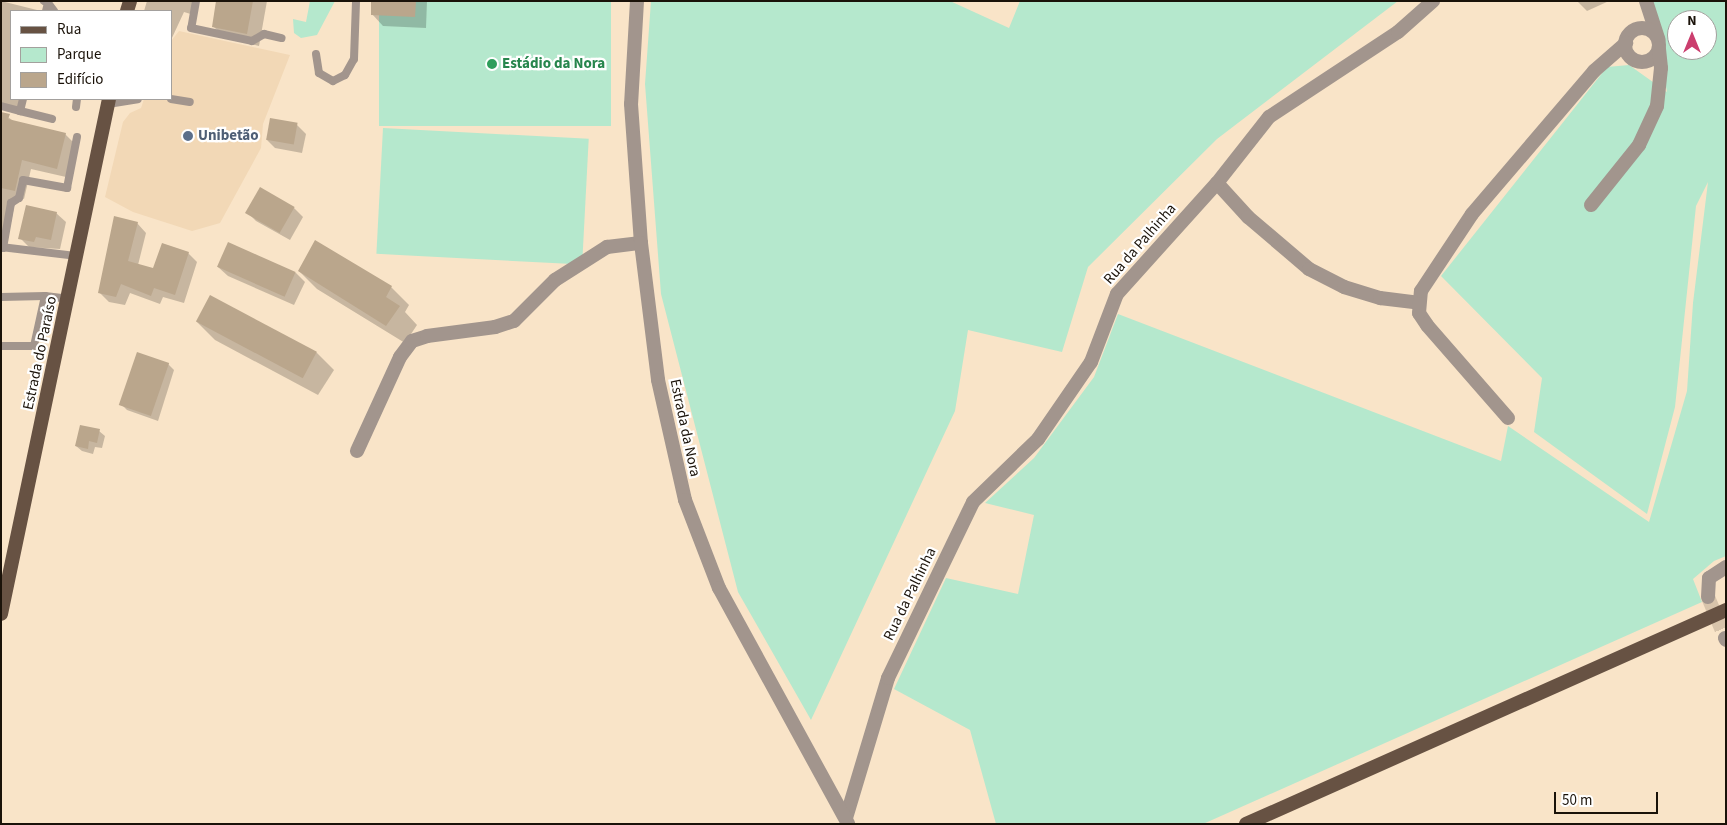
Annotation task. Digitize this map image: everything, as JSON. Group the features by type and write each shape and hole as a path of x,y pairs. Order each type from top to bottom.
{"main road":[{"name":"Estrada do Paraíso","path":"1,614 109,102"},
{"path":"1246,824 1726,610"}],"street":[{"name":"Estrada da Nora","path":"637,1 631,104 641,243 658,380 685,500 719,588 847,821"},
{"name":"Rua da Palhinha","path":"847,821 888,678 973,502 1038,439 1091,362 1117,294 1217,182 1269,116 1398,32 1433,1"},
{"path":"1508,418 1427,325 1419,313 1418,303 1421,291 1457,232 1604,60 1626,43 1646,14 1646,2"},
{"path":"1591,205 1639,145 1657,106 1659,46 1646,2"},
{"path":"1636,30 1648,30 1659,46"},
{"path":"1626,43 1628,53 1652,72 1659,89"},
{"path":"1604,60 1618,57 1636,61 1654,57 1659,46"},
{"path":"1217,182 1248,217 1309,269 1344,287 1380,298 1418,303"},
{"path":"357,451 400,357 412,341 427,336 496,328 514,320 555,280 607,247 641,243"},
{"path":"1708,597 1709,578 1726,567"}],"lane":[{"path":"196,1 191,28 252,41 264,34 282,38"},
{"path":"316,54 319,73 333,81 345,75 354,59 356,1"},
{"path":"172,99 190,102"},
{"path":"20,111 23,100"},
{"path":"76,108 77,100"},
{"path":"109,102 128,100"},
{"path":"1,106 52,119"},
{"path":"76,256 2,248 12,203 18,198 23,180 67,188 77,137"},
{"path":"1,346 34,346 45,296"},
{"path":"1,297 45,296 68,299"}],"shaded area":[{"path":"179,31 290,55 263,124 261,148 220,223 192,231 133,212 105,197 123,122 130,113 141,108 144,100 172,100 172,40"}],"green space":[{"path":"310,1 335,1 317,35 301,38 294,33 293,19 306,22"},
{"name":"Estádio da Nora","path":"379,1 611,1 611,126 379,126"},
{"path":"651,1 950,1 1009,28 1020,1 1398,1 1217,139 1088,267 1062,352 968,330 955,411 811,720 738,592 661,294 645,84"},
{"path":"1650,1 1726,1 1726,556 1714,561 1693,579 1702,602 1203,824 996,824 970,730 894,689 946,578 1018,594 1034,515 985,503 1034,458 1094,377 1118,314 1501,461 1508,426 1649,522 1687,391 1693,303 1708,182 1696,206 1675,407 1647,514 1534,432 1542,378 1441,276 1607,67 1629,65 1667,92"},
{"path":"383,128 589,139 582,265 376,254"}],"building":[{"path":"216,1 253,1 247,34 212,27"},
{"path":"371,1 416,1 415,17 371,15"},
{"path":"1,112 10,114 8,119 66,133 57,169 22,160 15,191 1,188"},
{"path":"270,118 298,123 294,145 266,140"},
{"path":"260,187 295,207 280,233 245,213"},
{"path":"26,205 57,212 51,240 36,237 34,242 18,239"},
{"path":"114,216 138,222 128,261 153,268 162,243 189,252 175,295 154,288 151,296 121,284 116,297 98,293"},
{"path":"315,240 392,286 386,297 400,306 386,326 298,271"},
{"path":"228,242 296,272 285,297 217,267"},
{"path":"210,295 317,352 303,378 196,321"},
{"path":"137,352 169,363 151,416 119,405"},
{"path":"80,425 100,429 97,443 89,441 88,449 75,446"}],"tunnel":[{"path":"1708,597 1725,638"}],"place":[{"name":"Estádio da Nora","path":"492,64"},
{"name":"Unibetão","path":"188,136"}]}
